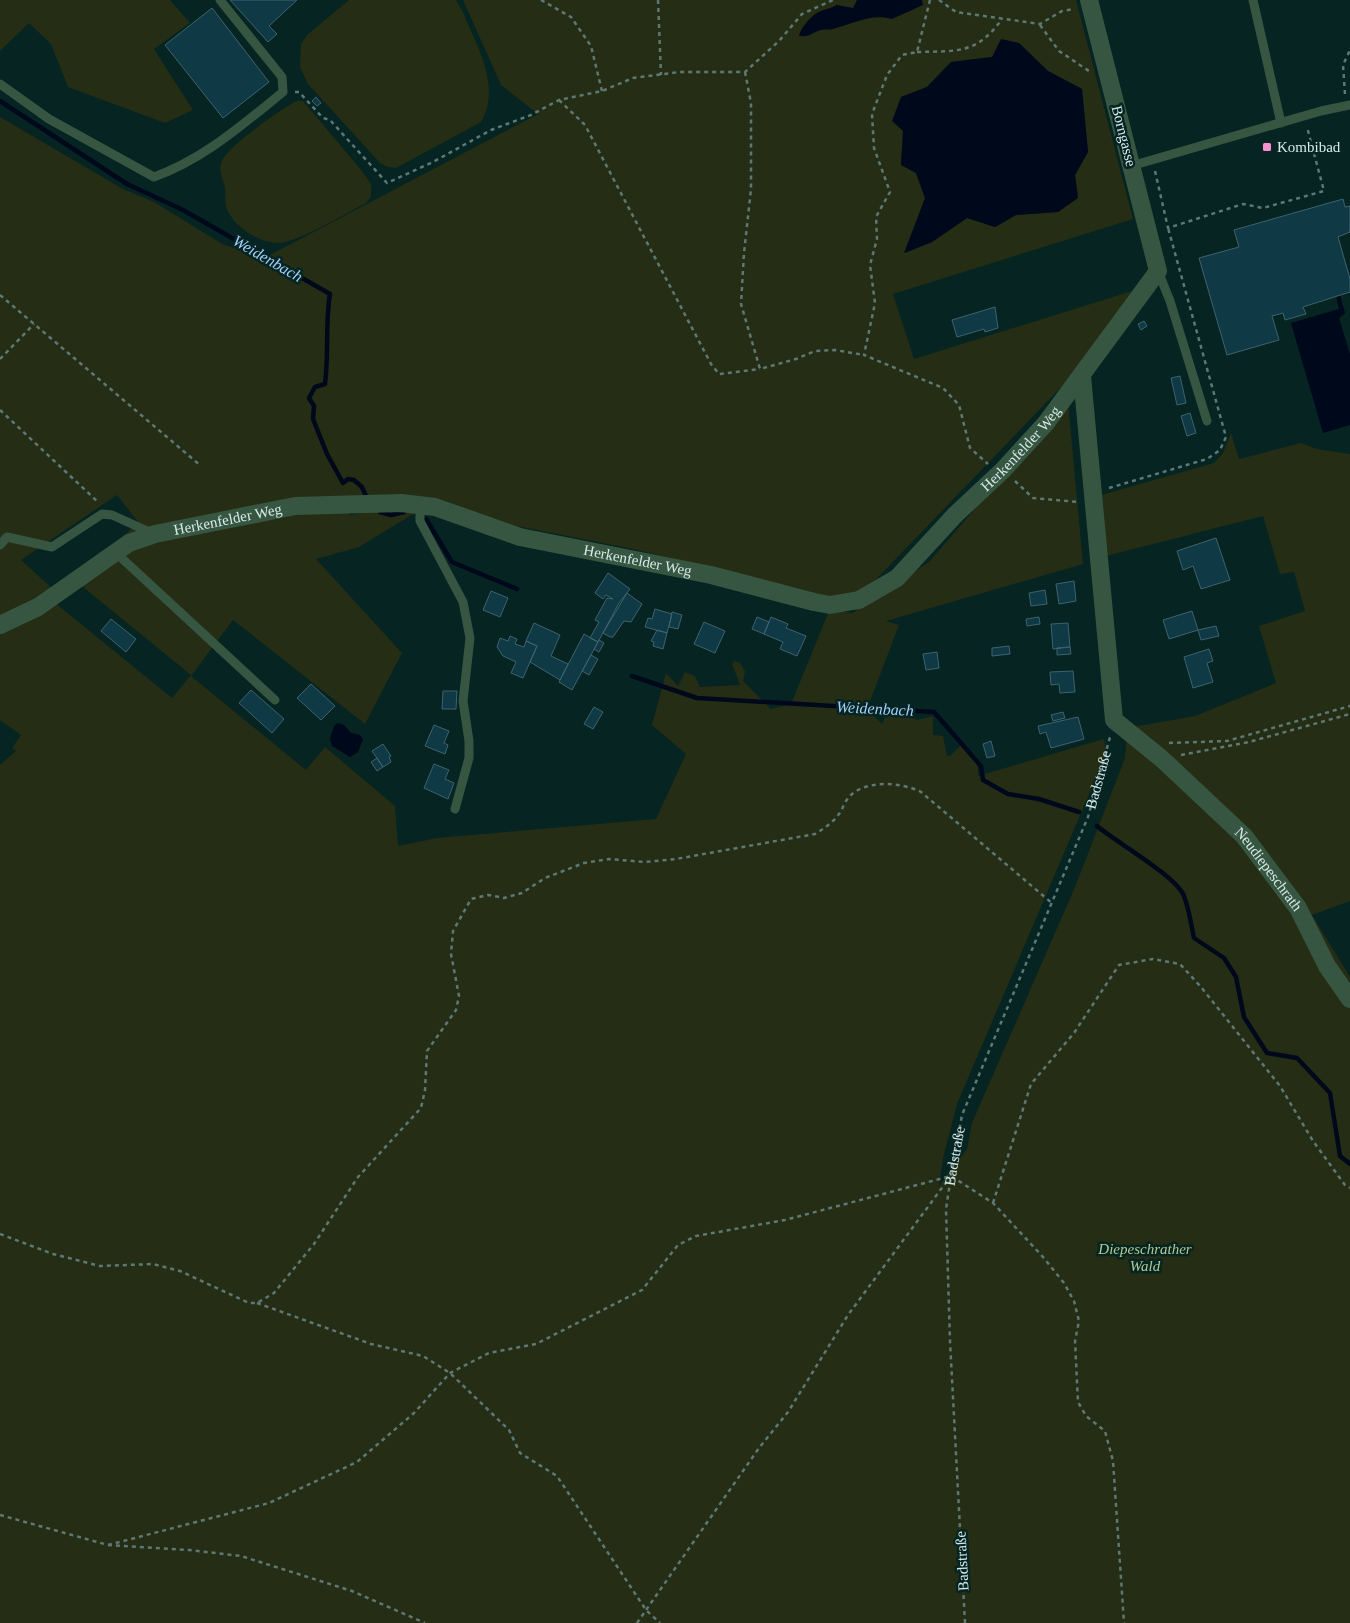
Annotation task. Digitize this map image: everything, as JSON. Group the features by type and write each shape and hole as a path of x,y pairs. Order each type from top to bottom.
{"street":[{"name":"Borngasse","path":"1090,3 1158,271"},
{"name":"Herkenfelder Weg","path":"0,625 38,607 129,543 155,534 295,506 420,504 446,510 520,537 711,575 830,605 859,600 897,578 955,514 1001,472 1046,423 1158,271"},
{"path":"1082,376 1114,720 1162,759"},
{"name":"Neudiepeschrath","path":"1162,759 1244,836 1298,908 1328,966 1350,999"}],"lane":[{"path":"0,84 49,119 154,177 175,170 212,149 283,92 282,77 220,0"},
{"path":"1253,0 1281,123"},
{"path":"1131,166 1304,116 1346,108"},
{"path":"1158,271 1170,301 1206,421"},
{"path":"420,504 420,521 463,602 470,638 464,701 469,758 455,809"},
{"path":"0,545 7,537 52,547 102,514 112,515 155,534"},
{"path":"115,552 275,700"}],"path":[{"path":"541,0 571,18 591,46 602,91"},
{"path":"658,0 661,74"},
{"path":"283,92 298,92 323,118 330,120 387,183 433,162 491,130 531,115 559,100 602,91 633,78 679,72 745,72 779,41 802,14 833,0"},
{"path":"918,52 930,0"},
{"path":"939,0 956,12 1040,24 1062,11 1090,3"},
{"path":"864,355 875,303 870,265 877,239 876,217 890,192 874,148 872,114 886,75 902,56 918,52 954,52 975,46 990,36 1002,19"},
{"path":"1040,24 1059,51 1086,70 1110,80"},
{"path":"1346,108 1343,65 1350,50"},
{"path":"745,72 751,103 751,189 741,304 760,369"},
{"path":"559,100 585,125 711,364 719,374 760,369 796,360 816,351 836,350 864,355 943,388 959,405 970,448 1033,498 1069,503 1088,501 1101,490 1207,459 1220,450 1226,437 1168,228 1153,160"},
{"path":"1168,228 1243,204 1263,208 1324,191 1304,116"},
{"path":"0,295 201,466"},
{"path":"0,359 34,324"},
{"path":"0,410 112,515"},
{"path":"1144,744 1227,741 1350,706"},
{"path":"1162,759 1249,742 1350,714"},
{"name":"Badstraße","path":"965,1623 950,1341 946,1210 951,1176 962,1115 1088,817 1114,720"},
{"path":"257,1303 274,1294 336,1213 358,1177 421,1108 425,1090 428,1051 456,1010 459,996 452,954 453,932 471,899 488,896 504,898 522,893 545,878 584,863 609,859 644,862 676,859 815,834 831,824 849,797 863,789 893,783 908,786 921,792 1052,904"},
{"path":"993,1203 1031,1084 1074,1033 1119,965 1153,959 1180,964 1202,987 1280,1086 1313,1142 1345,1185 1350,1188"},
{"path":"637,1623 759,1448 788,1412 848,1316 951,1176"},
{"path":"108,1545 269,1503 357,1462 414,1413 450,1373 489,1353 536,1344 642,1290 678,1246 696,1236 785,1220 951,1176 993,1203 1043,1257 1064,1283 1074,1301 1079,1321 1075,1341 1078,1402 1086,1416 1105,1431 1113,1460 1124,1623"},
{"path":"0,1234 52,1254 100,1266 153,1264 180,1271 249,1302 257,1303 354,1339 423,1356 450,1373 509,1430 520,1453 557,1476 646,1610 660,1623"},
{"path":"0,1515 108,1545 189,1550 240,1556 352,1591 424,1623"}],"green space":[{"path":"0,0 170,0 190,23 154,49 193,110 165,123 68,87 51,44 29,23 0,51"},
{"path":"349,0 456,0 480,51 488,80 487,108 481,122 396,168 380,163 308,84 300,67 301,44 308,34"},
{"path":"463,0 1076,0 1133,219 893,294 914,359 1132,291 1066,382 863,593 838,599 633,549 502,523 441,499 403,495 114,546 138,522 117,495 21,560 54,590 0,621 0,117 123,189 154,202 224,245 268,256 538,114 501,85","holes":["1019,43 1048,71 1082,89 1088,152 1075,175 1078,197 1058,212 1016,215 995,227 967,218 932,242 905,253 925,198 916,173 901,165 903,131 901,97 927,87 951,62 992,57"]},
{"path":"297,101 303,101 362,171 371,184 371,197 366,203 296,239 276,243 269,242 246,232 229,214 225,204 225,187 220,170 221,163 230,150 248,134"},
{"name":"Diepeschrather Wald","path":"1068,401 1083,564 886,621 899,625 867,709 882,724 888,711 904,711 916,720 933,716 933,735 943,736 947,756 950,756 962,744 977,757 978,776 1104,739 1106,751 957,1104 943,1158 939,1186 967,1149 972,1123 1075,887 1125,758 1127,728 1195,716 1276,683 1259,626 1305,611 1294,572 1280,574 1263,516 1106,556 1101,495 1214,463 1223,453 1231,433 1239,459 1301,443 1317,449 1350,454 1350,901 1312,915 1350,977 1350,1623 0,1623 0,765 16,751 12,748 21,735 0,720 0,632 54,602 172,698 191,675 78,583 143,543 293,511 348,511 350,515 397,507 418,511 359,547 316,559 402,653 365,724 233,620 191,676 306,770 325,747 395,806 398,846 437,838 656,819 686,754 652,725 666,673 678,686 685,672 695,676 700,687 740,685 732,664 734,661 740,663 745,671 743,681 771,709 791,704 829,611 852,613 929,562"}],"water":[{"path":"857,0 922,0 923,5 892,19 870,18 833,29 799,36 806,23 817,13 837,5 853,8"},
{"path":"1001,39 1019,43 1048,71 1082,89 1088,152 1075,175 1078,198 1058,212 1016,215 995,227 967,218 932,242 904,253 925,198 916,173 901,165 903,131 892,121 901,97 927,87 951,62 992,57"},
{"path":"1340,295 1345,313 1339,318 1350,354 1350,425 1323,433 1291,323 1339,309 1336,296"},
{"path":"338,723 344,725 351,733 360,735 363,739 358,752 350,757 332,746 330,739 334,726"}],"building":[{"path":"230,0 297,0 269,26 277,34 268,42"},
{"path":"212,8 269,82 223,118 165,45"},
{"path":"316,97 321,103 317,106 312,101"},
{"path":"1343,199 1345,207 1350,206 1350,232 1338,237 1350,279 1350,292 1303,307 1306,314 1285,320 1283,313 1272,316 1279,340 1227,355 1199,258 1239,247 1234,230"},
{"path":"995,307 998,328 985,332 984,329 957,337 952,320"},
{"path":"1144,321 1147,326 1141,330 1138,324"},
{"path":"1180,376 1186,403 1177,405 1171,378"},
{"path":"1190,413 1196,433 1187,436 1181,416"},
{"path":"1216,538 1230,580 1201,589 1193,566 1183,570 1177,551"},
{"path":"608,573 630,589 619,603 598,642 590,638 599,622 595,620 607,598 613,599 606,595 603,599 595,593"},
{"path":"1074,581 1076,601 1059,604 1056,584"},
{"path":"1045,590 1047,604 1031,606 1029,593"},
{"path":"491,591 508,598 500,617 483,610"},
{"path":"627,593 642,604 631,622 624,621 613,637 610,637 603,633"},
{"path":"655,609 672,614 667,633 645,627 648,618 652,619"},
{"path":"1192,611 1198,630 1169,639 1163,620"},
{"path":"672,612 682,615 678,629 669,627"},
{"path":"757,617 769,622 764,634 752,629"},
{"path":"771,617 788,624 786,628 806,636 797,656 780,649 783,642 764,634"},
{"path":"1039,617 1040,624 1027,626 1026,619"},
{"path":"111,619 136,639 126,652 101,631"},
{"path":"704,622 725,631 715,653 694,644"},
{"path":"534,623 560,635 551,656 568,664 560,680 530,662 537,646 526,641"},
{"path":"1068,623 1070,647 1053,649 1051,624"},
{"path":"1216,626 1219,636 1201,640 1198,630"},
{"path":"657,630 667,633 663,649 653,646 654,642 651,641"},
{"path":"584,634 598,642 572,690 559,682"},
{"path":"510,636 517,639 515,644 524,647 526,641 537,646 523,678 511,673 516,662 503,656 497,647 500,638 508,641"},
{"path":"599,640 604,643 599,652 594,649"},
{"path":"1009,646 1010,654 992,656 992,648"},
{"path":"1070,647 1071,654 1057,655 1057,648"},
{"path":"1209,649 1213,661 1207,663 1213,682 1193,688 1184,657"},
{"path":"937,652 939,668 926,670 923,654"},
{"path":"591,655 598,659 589,675 582,671"},
{"path":"1073,671 1075,692 1060,693 1059,684 1051,685 1050,672"},
{"path":"311,684 335,706 321,720 297,698"},
{"path":"251,690 284,719 272,733 239,703"},
{"path":"443,691 457,691 456,709 442,709"},
{"path":"594,707 603,712 593,729 584,724"},
{"path":"1063,712 1065,718 1053,721 1051,715"},
{"path":"1078,717 1084,739 1051,748 1046,732 1040,734 1038,726"},
{"path":"434,725 449,731 444,743 448,745 445,754 425,746"},
{"path":"991,741 995,756 987,758 983,744"},
{"path":"383,744 391,756 389,757 391,762 383,767 372,751"},
{"path":"377,758 383,767 377,771 371,762"},
{"path":"434,764 449,770 445,779 454,783 448,799 424,788"}],"waterway":[{"name":"Weidenbach","path":"0,101 127,184 183,210 330,294 325,384 315,387 309,398 314,406 313,419 327,454 343,483 348,479 354,480 362,487 366,496"},
{"name":"Weidenbach","path":"380,512 391,515 404,512"},
{"name":"Weidenbach","path":"426,519 452,562 517,589"},
{"name":"Weidenbach","path":"632,676 697,698 934,712 981,766 983,780 1008,794 1039,799 1079,812"},
{"name":"Weidenbach","path":"1097,826 1158,869 1179,888 1186,901 1194,938 1224,958 1236,977 1244,1017 1267,1053 1297,1058 1330,1093 1340,1156 1350,1164"}],"place":[{"name":"Kombibad","path":"1267,147"}]}
